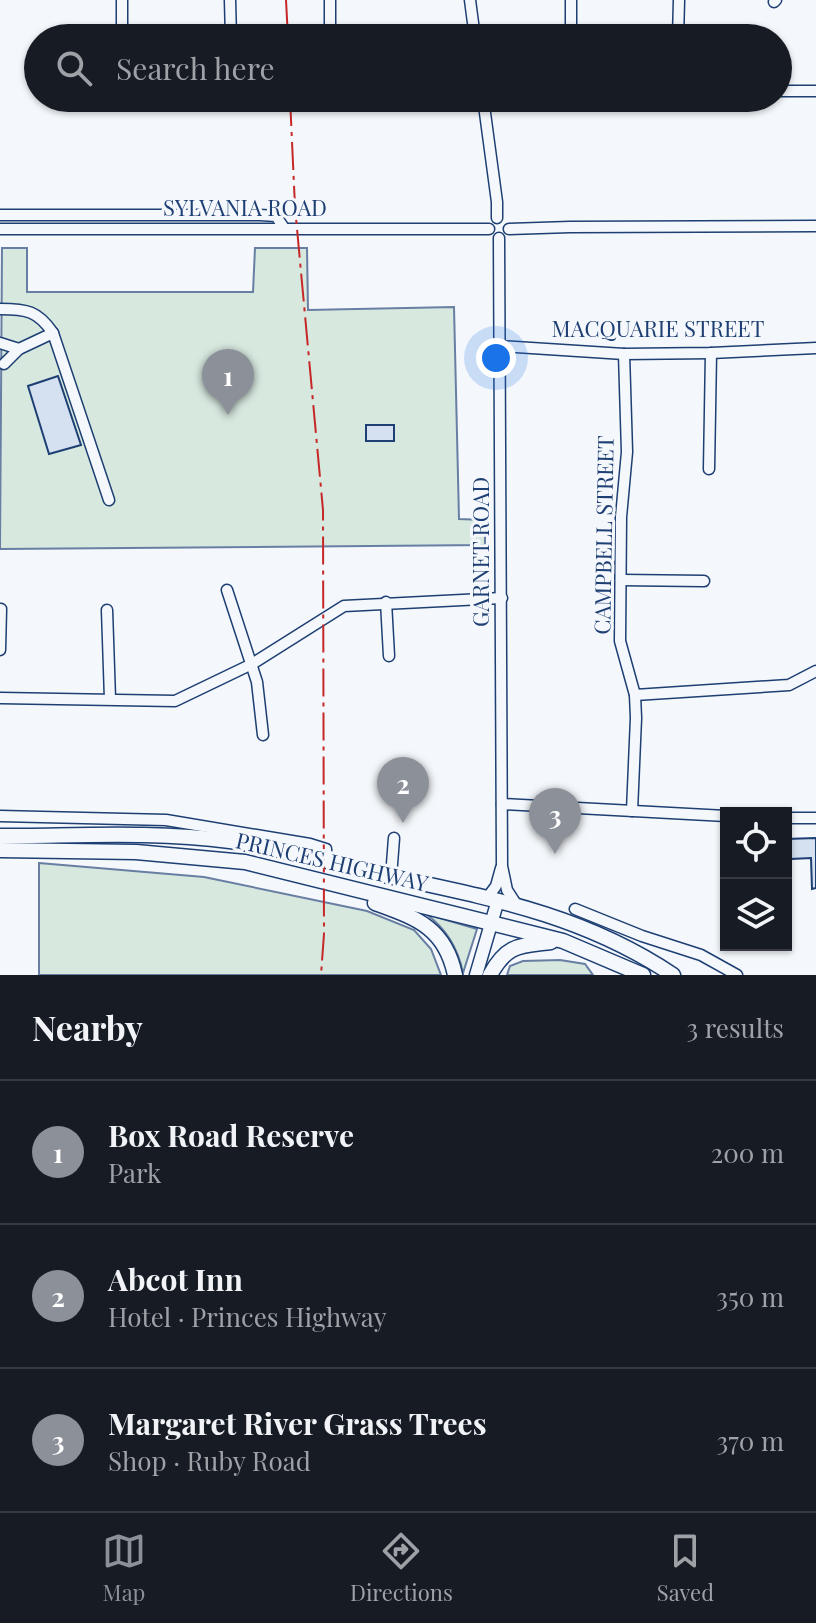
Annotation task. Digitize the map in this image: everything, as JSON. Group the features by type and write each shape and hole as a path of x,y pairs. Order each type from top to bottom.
{"highway":[{"name":"PRINCES HIGHWAY","path":"0,836 190,832 516,904 608,938 673,975"},
{"name":"PRINCES HIGHWAY","path":"0,850 136,852 245,862 563,941 618,970 643,975"},
{"path":"360,891 375,903 417,919 433,931 448,951 455,975"},
{"path":"490,975 501,957 511,949 524,944 563,941"}],"main road":[{"path":"476,975 493,922 493,899"}],"street":[{"path":"122,0 122,24"},
{"path":"230,0 231,24"},
{"path":"330,0 330,24"},
{"path":"470,0 473,24"},
{"path":"571,0 571,24"},
{"path":"678,24 679,0"},
{"path":"792,91 816,91"},
{"path":"485,112 497,218"},
{"path":"0,215 260,215 276,216 284,228"},
{"path":"497,218 505,220 509,229 506,235 499,238 492,235 489,229 491,222 497,218"},
{"path":"509,229 816,226"},
{"name":"SYLVANIA ROAD","path":"0,229 489,229"},
{"name":"GARNET ROAD","path":"499,238 502,866 507,890 516,904"},
{"path":"0,309 23,309 42,317 53,333 109,500"},
{"path":"4,364 19,349 53,333"},
{"path":"0,343 19,349"},
{"name":"MACQUARIE STREET","path":"500,346 624,354 816,348"},
{"path":"709,469 711,353"},
{"name":"CAMPBELL STREET","path":"624,354 627,452 621,517 620,641 635,695 632,811"},
{"path":"621,580 704,581"},
{"path":"227,590 257,682 263,735"},
{"path":"0,698 175,701 252,664 344,606 502,598"},
{"path":"386,602 389,656"},
{"path":"0,650 1,609"},
{"path":"107,610 110,699"},
{"path":"635,695 789,685 816,671"},
{"path":"502,804 720,816"},
{"path":"0,816 155,819 190,832"},
{"path":"792,818 816,818"},
{"path":"391,877 394,838"},
{"name":"GARNET ROAD","path":"493,899 502,866"},
{"path":"575,909 701,955 731,973"}],"shaded area":[{"path":"2,248 27,248 27,292 253,292 255,248 307,248 308,310 454,307 459,519 485,520 485,545 0,549"},
{"path":"39,863 204,877 367,911 414,930 431,949 441,975 39,975"},
{"path":"426,914 477,929 463,973 450,940"},
{"path":"560,960 585,964 593,975 507,975 510,966 523,961"}],"building":[{"path":"58,376 81,445 49,454 28,386"},
{"path":"366,425 394,425 394,441 366,441"},
{"path":"816,838 816,888 812,889 811,858 792,859 792,839"}],"power":[{"path":"286,0 287,24"},
{"path":"291,112 295,207 323,510 324,934 321,975"}],"place":[{"name":"Box Road Reserve","path":"228,415"},
{"name":"Abcot Inn","path":"403,823"},
{"name":"Margaret River Grass Trees","path":"555,854"}]}
